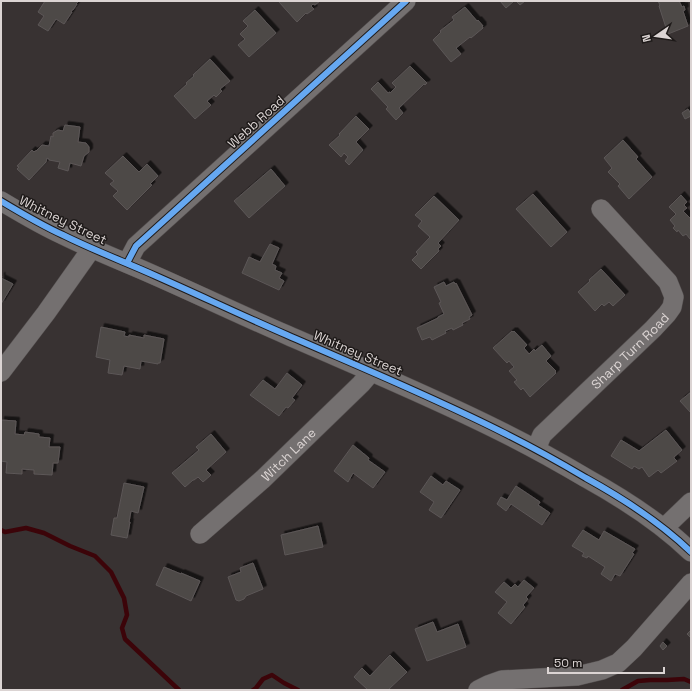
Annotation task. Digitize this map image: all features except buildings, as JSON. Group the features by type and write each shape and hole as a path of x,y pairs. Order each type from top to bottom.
{"street":[{"name":"Webb Road","path":"127,263 136,246 406,1"},
{"name":"Whitney Street","path":"1,201 62,235 434,398 536,449 607,490 651,518 679,540 691,552"},
{"name":"Sharp Turn Road","path":"536,449 542,435 653,329 672,307 674,298 668,282 601,209"},
{"path":"1,372 46,313 92,248"},
{"name":"Witch Lane","path":"200,534 263,479 372,371"},
{"path":"664,528 691,502"},
{"path":"478,690 502,680 577,676 602,670 618,663 634,648 691,583"}],"waterway":[{"path":"1,530 5,532 26,528 44,533 95,556 111,572 124,598 127,615 122,628 125,639 179,690"},
{"path":"253,690 263,679 272,675 298,690"},
{"path":"622,690 638,681 684,679 691,682"}],"cycle path":[{"path":"127,263 136,246 406,1"},
{"path":"1,201 39,223 97,251 423,395 514,438 566,466 628,503 667,531 691,552"}]}
